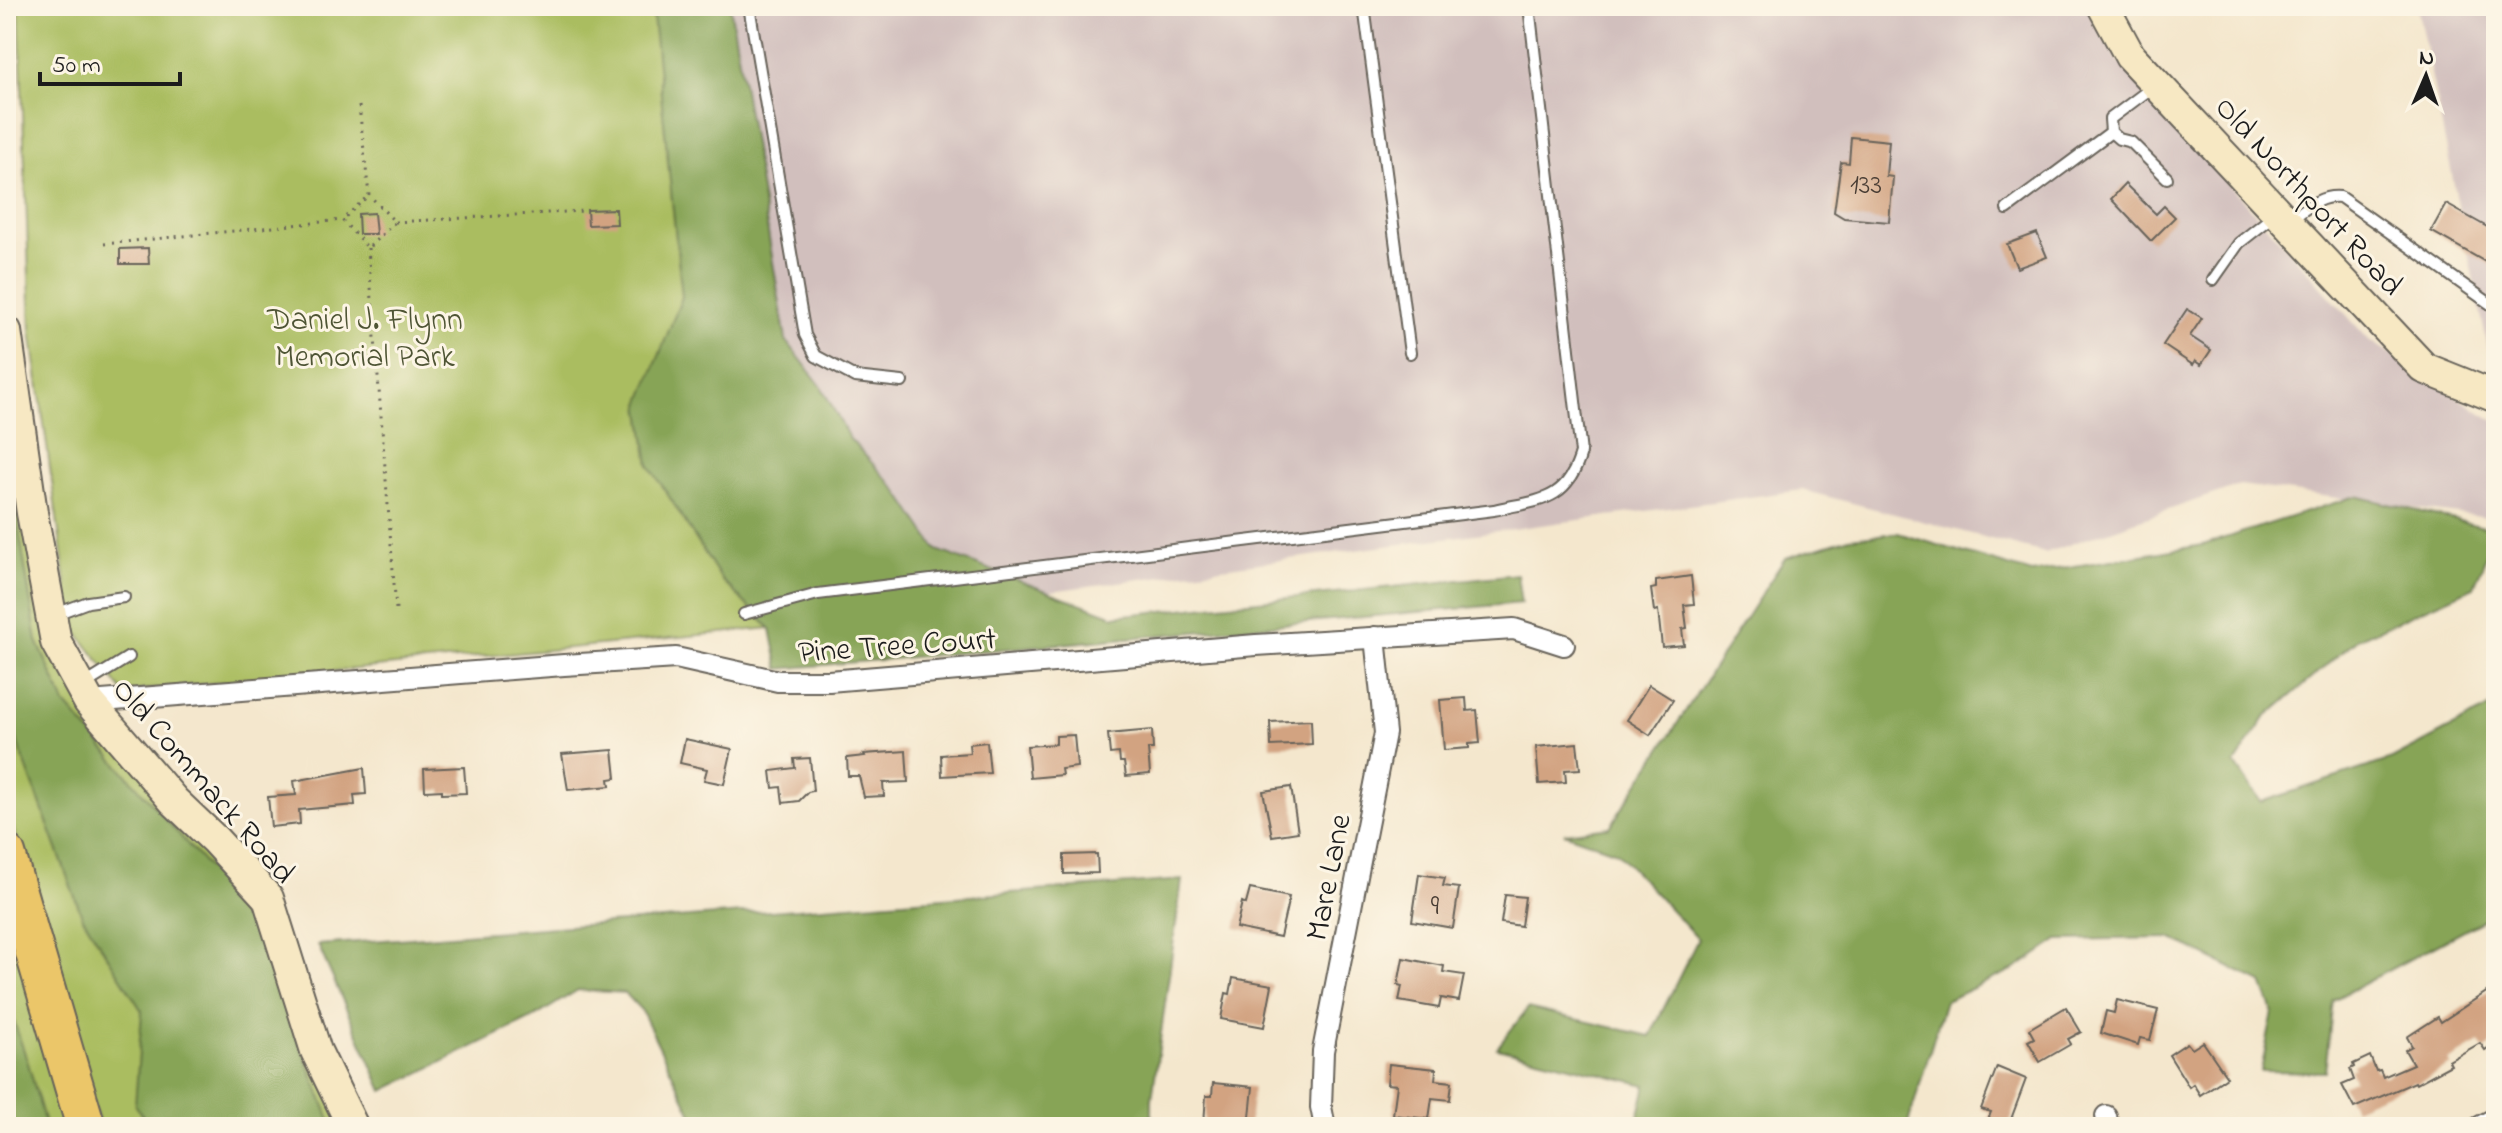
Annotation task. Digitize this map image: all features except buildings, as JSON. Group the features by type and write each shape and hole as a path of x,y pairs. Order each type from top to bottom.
{"highway":[{"path":"6,854 86,1127"}],"street":[{"name":"Old Northport Road","path":"2103,6 2130,56 2424,368 2496,397"},
{"name":"Old Commack Road","path":"6,331 32,513 56,642 84,695 174,801 268,898 316,1051 353,1127"},
{"name":"Pine Tree Court","path":"84,695 676,658 778,681 829,681 1375,637 1514,629 1564,645"},
{"name":"Mare Lane","path":"1325,1127 1321,1107 1323,1051 1385,733 1375,637"},
{"path":"2479,1127 2496,1118"}],"lane":[{"path":"749,6 805,335 816,356 855,377 902,382"},
{"path":"1364,6 1410,353"},
{"path":"744,614 818,594 1494,510 1558,495 1576,471 1581,453 1529,6"},
{"path":"2157,84 2110,119 2111,132 2119,139 2131,142 2167,178"},
{"path":"2007,209 2111,132"},
{"path":"2213,280 2239,243 2282,218 2330,196 2340,197 2496,308"},
{"path":"51,616 88,602 124,597"},
{"path":"84,695 129,657"}],"path":[{"path":"359,106 369,195 395,222"},
{"path":"104,244 342,220 369,195"},
{"path":"368,248 395,222 583,211"},
{"path":"342,220 368,248 396,609"}],"shaded area":[{"path":"723,6 2086,6 2116,58 2369,340 2496,422 2496,519 2240,485 2045,553 1802,490 791,626"},
{"path":"2417,6 2496,6 2496,364 2491,363"}],"green space":[{"name":"Daniel J. Flynn Memorial Park","path":"19,6 705,6 791,626 123,692 72,626 31,331"},
{"path":"654,6 730,6 786,340 821,386 849,438 897,490 937,550 1114,616 1517,574 1521,603 779,669 771,629 722,580 649,465 640,404 682,297"},
{"path":"6,400 47,633 180,820 246,901 348,1127 100,1127 6,804"},
{"path":"6,450 37,641 65,704 247,912 333,1127 151,1127 135,1106 142,1011 82,916 18,744 6,693"},
{"path":"2356,496 2496,530 2474,587 2357,639 2265,718 2235,764 2261,802 2392,759 2496,704 2496,913 2333,1000 2325,1072 2261,1071 2273,1012 2262,983 2170,938 2058,940 2017,968 1945,1001 1907,1127 1636,1127 1646,1085 1497,1048 1528,1008 1650,1036 1698,939 1617,852 1564,833 1610,827 1785,558 1849,538 1898,533 2032,573 2203,545"},
{"path":"1182,880 1152,1099 1152,1127 698,1127 642,1011 625,993 578,990 536,1016 383,1091 318,945"},
{"path":"6,891 75,1127 6,1127"},
{"path":"6,998 28,1063 46,1127 6,1127"}]}
